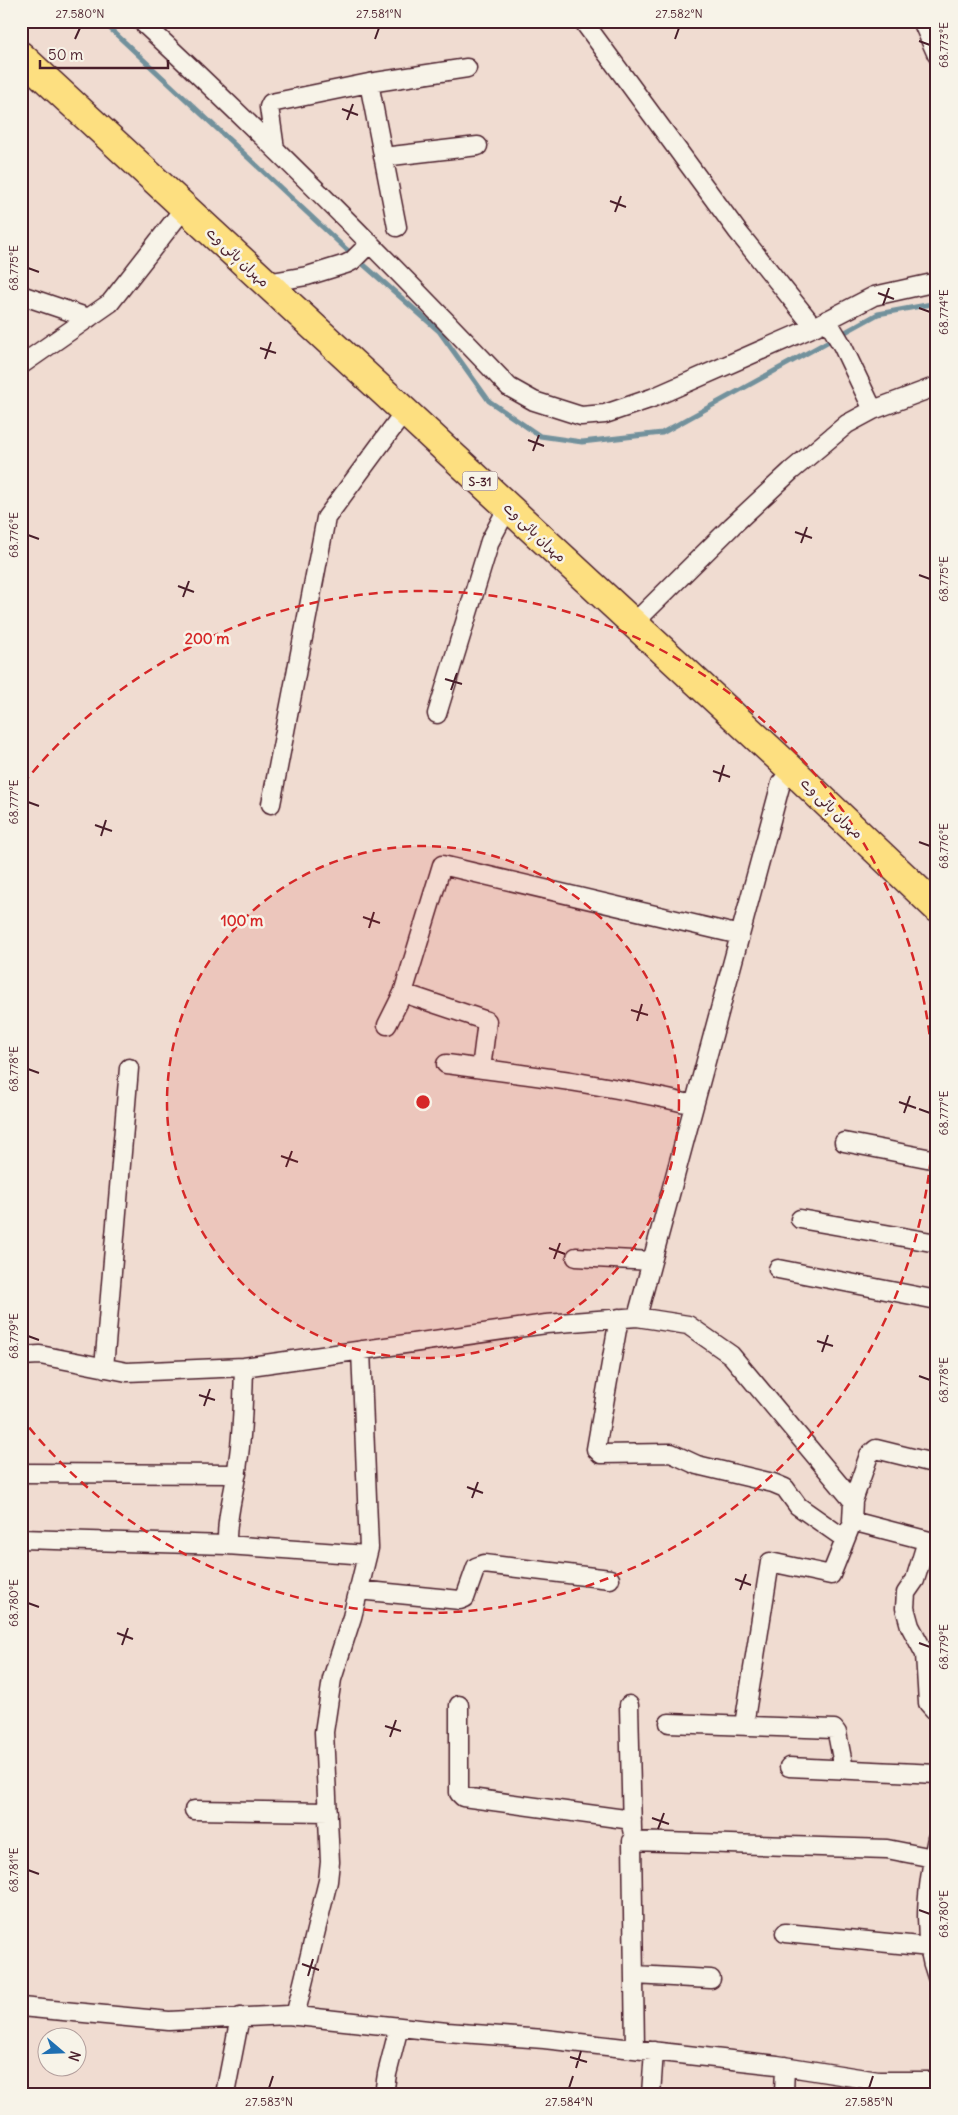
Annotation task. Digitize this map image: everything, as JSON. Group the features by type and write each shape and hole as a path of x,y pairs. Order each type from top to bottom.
{"main road":[{"name":"مہران ہائی وے","path":"21,56 634,623 937,908"}],"street":[{"path":"141,21 276,149 362,251 509,387 534,401 581,416 605,414 652,398 820,324 874,296 937,282"},
{"path":"583,21 738,232 820,324 842,345 873,410"},
{"path":"922,21 937,55"},
{"path":"276,149 269,107 271,103 369,83 467,68"},
{"path":"369,83 398,227"},
{"path":"383,157 478,146"},
{"path":"21,365 110,303 184,207"},
{"path":"266,282 307,276 362,251"},
{"path":"21,295 89,318"},
{"path":"634,623 732,526 791,471 847,424 873,410 937,386"},
{"path":"271,804 326,518 405,411"},
{"path":"437,714 490,540 508,507"},
{"path":"792,770 781,783 652,1261 628,1318 596,1449 601,1454 671,1453 697,1465 773,1483 784,1488 798,1506 845,1539"},
{"path":"387,1025 403,993 442,865 740,935"},
{"path":"403,993 487,1021 481,1069"},
{"path":"446,1064 574,1081 650,1094 694,1105"},
{"path":"104,1368 129,1068"},
{"path":"844,1142 937,1160"},
{"path":"800,1219 937,1243"},
{"path":"576,1257 652,1261"},
{"path":"778,1269 937,1300"},
{"path":"21,1356 40,1355 127,1372 244,1367 546,1324 628,1318 688,1325 731,1356 853,1501"},
{"path":"294,2016 328,1882 330,1862 325,1719 332,1679 369,1548 361,1350"},
{"path":"227,1545 228,1512 237,1474 244,1367"},
{"path":"744,1725 770,1562 831,1575 852,1521 853,1501 869,1455 876,1449 937,1464"},
{"path":"21,1473 237,1474"},
{"path":"852,1521 932,1542 915,1580 906,1593 905,1608 910,1626 925,1654 928,1703 937,1713"},
{"path":"21,1539 227,1545 367,1555"},
{"path":"358,1590 460,1600 466,1598 476,1567 484,1564 610,1579"},
{"path":"459,1705 459,1793 463,1797 632,1820"},
{"path":"629,1705 635,2049"},
{"path":"669,1723 834,1729 838,1733 844,1769"},
{"path":"789,1766 937,1774"},
{"path":"194,1810 328,1812"},
{"path":"937,1838 928,1889 928,1932 937,1977"},
{"path":"632,1841 887,1849 933,1858"},
{"path":"785,1933 930,1947"},
{"path":"634,1975 712,1979"},
{"path":"21,2007 169,2020 294,2016 654,2051 785,2066 878,2081 937,2081"},
{"path":"225,2094 240,2017"},
{"path":"384,2094 399,2027"},
{"path":"651,2094 654,2051"},
{"path":"784,2094 785,2066"}],"waterway":[{"path":"102,21 346,249 439,331 489,401 540,436 582,442 662,433 878,314 937,303"}]}
